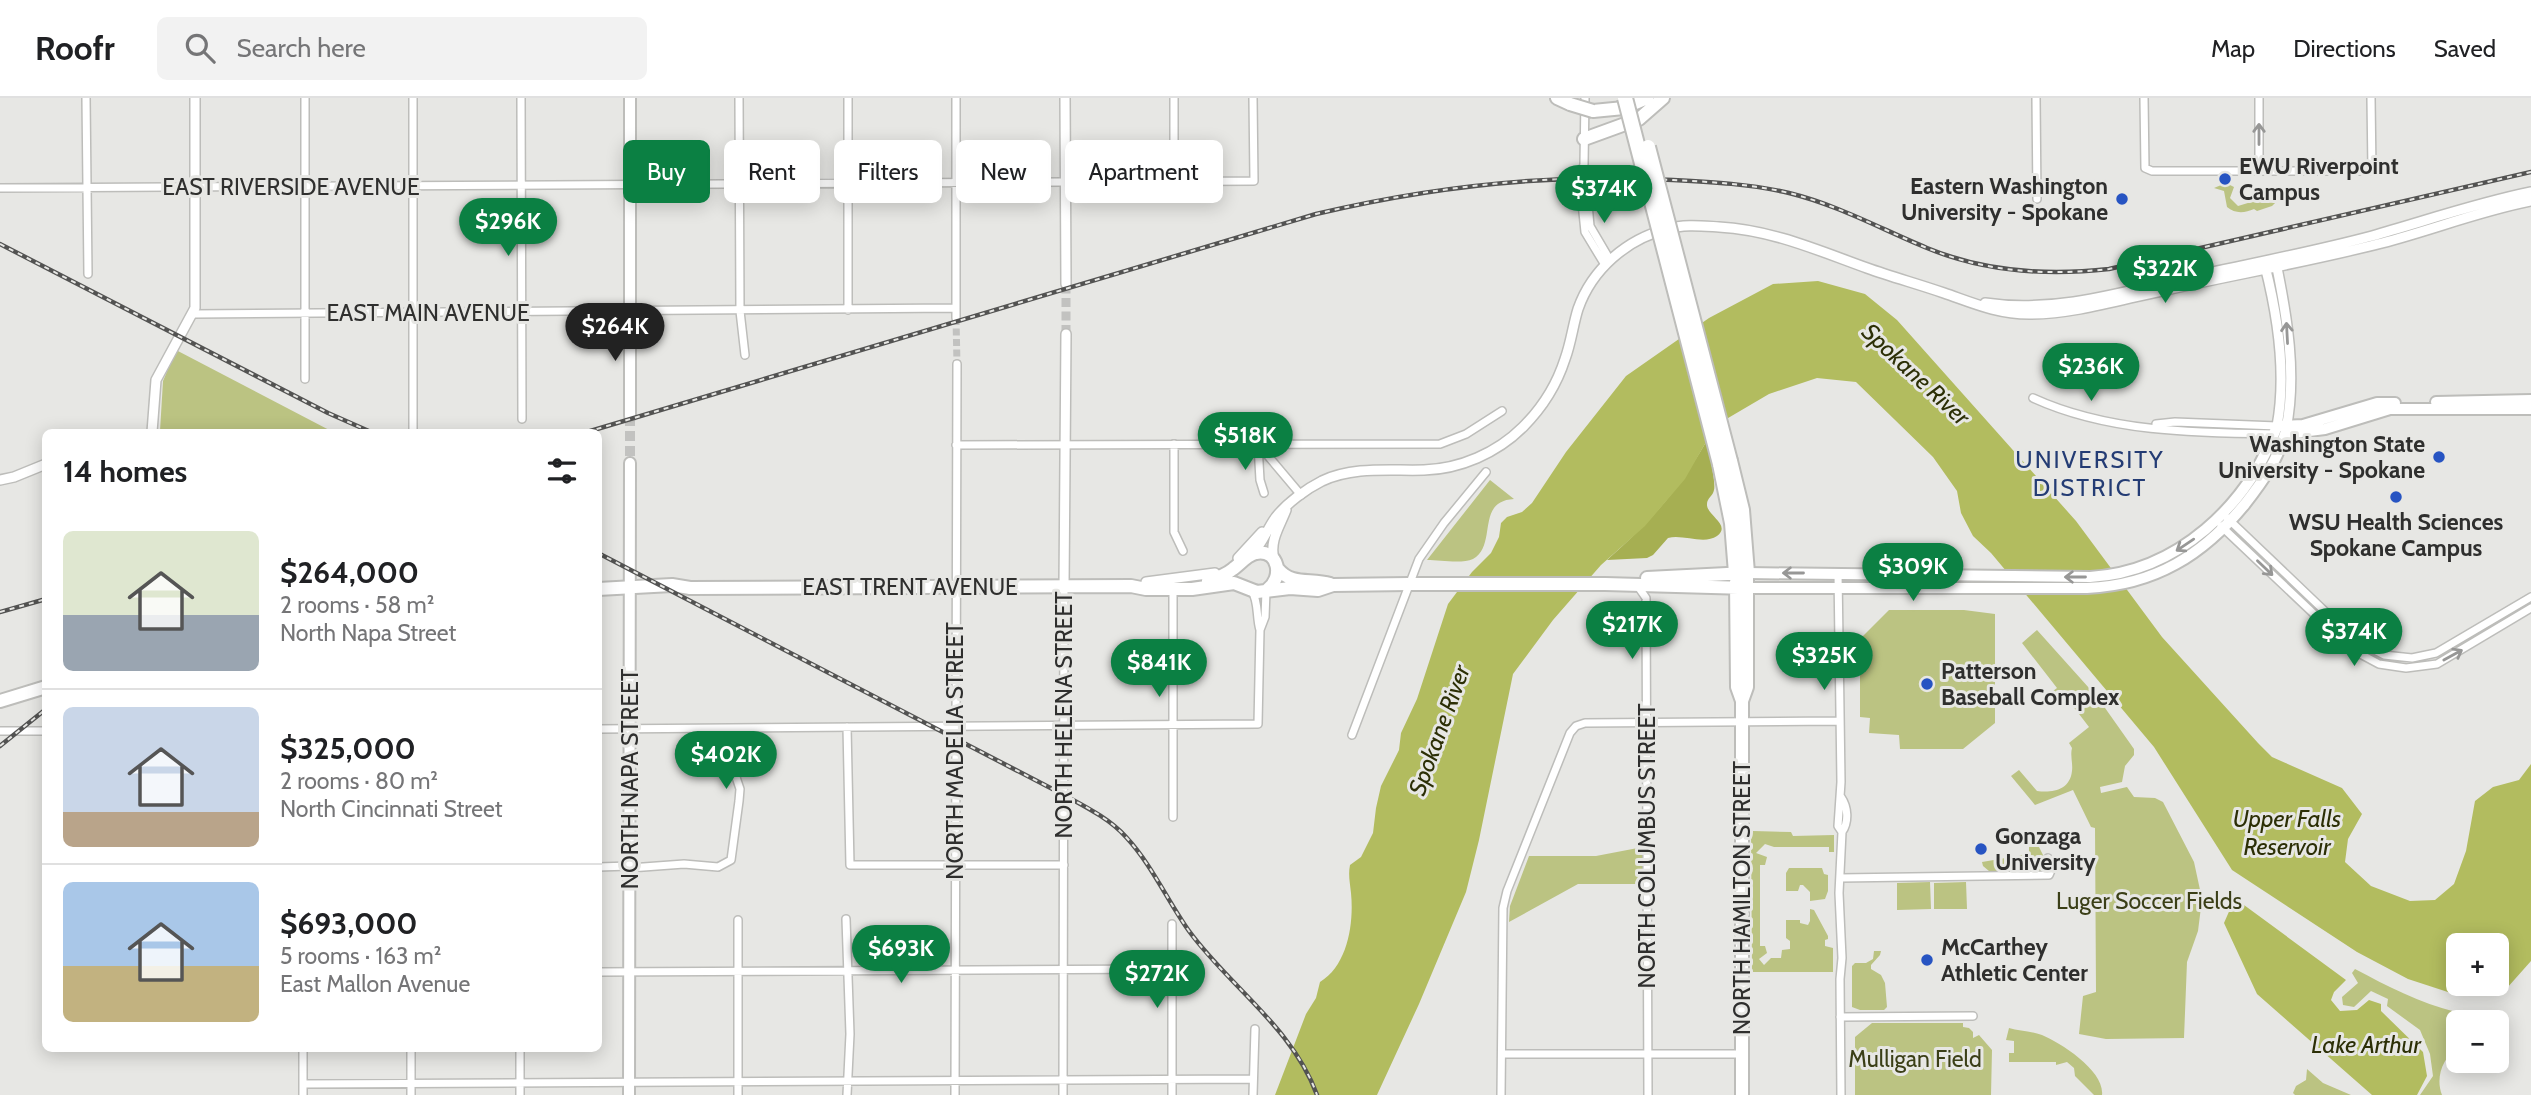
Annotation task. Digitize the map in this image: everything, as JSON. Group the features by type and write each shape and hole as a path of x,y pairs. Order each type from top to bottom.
{"highway":[{"path":"1625,98 1725,462 1742,510 1741,581"},
{"path":"1635,98 1725,462"}],"main road":[{"path":"630,98 630,140"},
{"path":"1557,98 1593,111 1624,108 1647,98"},
{"path":"1584,139 1639,119 1663,98"},
{"path":"630,416 631,203"},
{"path":"2281,430 2377,403 2531,400"},
{"path":"2281,430 2325,429 2390,409 2531,409"},
{"path":"1602,584 1647,578 1838,587 2098,588 2189,557 2269,473 2280,451 2281,430"},
{"name":"NORTH NAPA STREET","path":"629,1095 630,728 636,588 630,463"},
{"path":"1334,585 1318,590 1290,587 1250,589 1240,575 1247,558 1263,553 1284,575 1295,580 1334,585 1658,585 1838,573 2098,576 2146,572"},
{"name":"EAST TRENT AVENUE","path":"602,589 672,585 690,588 1131,586 1146,589 1214,579 1231,571 1247,558"},
{"path":"1267,590 1277,579 1276,564"},
{"name":"NORTH HAMILTON STREET","path":"1741,581 1737,687 1742,701 1742,1095"},
{"name":"EAST TRENT AVENUE","path":"1131,586 1146,582 1203,589 1230,583 1250,589"},
{"path":"0,701 42,688"}],"street":[{"path":"86,98 89,274"},
{"path":"152,429 156,380 177,339 194,314 194,98"},
{"path":"305,98 305,379"},
{"path":"412,429 413,98"},
{"path":"521,98 522,419"},
{"path":"738,98 738,140"},
{"path":"848,98 848,140"},
{"path":"957,98 957,140"},
{"path":"1065,98 1065,140"},
{"path":"1174,98 1174,140"},
{"name":"EAST RIVERSIDE AVENUE","path":"1223,181 1254,181 1253,98"},
{"path":"1584,176 1586,98"},
{"path":"2036,98 2037,198"},
{"path":"2144,98 2145,168 2152,171 2372,170 2371,98"},
{"path":"2259,98 2259,170"},
{"name":"EAST RIVERSIDE AVENUE","path":"1051,182 1065,182"},
{"name":"EAST RIVERSIDE AVENUE","path":"0,188 623,184"},
{"path":"1146,582 1218,572 1247,550 1286,508 1320,482 1363,471 1447,467 1478,457 1503,444 1531,418 1550,392 1566,357 1580,303 1590,284 1608,262 1639,239 1673,227 1742,229 1793,239 1865,267 1966,300 2007,306 2060,304 2265,266 2484,202 2531,192"},
{"path":"1584,193 1591,230 1608,262"},
{"path":"2276,263 2382,243 2472,215 2531,201"},
{"path":"739,203 740,311 745,355"},
{"path":"848,310 849,203"},
{"path":"956,318 957,203"},
{"path":"1065,203 1066,284"},
{"path":"2276,263 2287,327 2290,393 2281,430"},
{"path":"2265,266 2276,317 2281,377 2281,430"},
{"name":"EAST MAIN AVENUE","path":"194,314 956,308"},
{"name":"NORTH HELENA STREET","path":"1063,1095 1066,334"},
{"name":"NORTH MADELIA STREET","path":"955,1095 957,365"},
{"path":"2033,398 2090,417 2143,426 2175,422 2281,430"},
{"path":"956,445 1444,443 1473,430 1502,411"},
{"path":"1174,444 1174,532 1183,551"},
{"path":"1258,444 1301,495"},
{"path":"1258,444 1260,480 1265,493"},
{"path":"0,480 42,466"},
{"path":"1352,736 1409,584 1427,546 1486,472"},
{"path":"1276,564 1272,549 1273,540 1286,508"},
{"path":"1247,558 1262,541 1275,519"},
{"path":"2223,521 2287,575 2356,640 2374,651 2395,657 2430,655 2447,648 2531,597"},
{"path":"2223,521 2333,634 2351,649 2372,661 2388,666 2412,668 2446,660 2531,608"},
{"path":"1838,573 1841,797 1838,804 1838,826 1842,832 1839,914 1842,958 1840,1095"},
{"path":"2283,585 2287,575"},
{"path":"1637,585 1646,598 1658,585"},
{"path":"1173,586 1173,817"},
{"path":"1250,589 1255,597 1256,620 1260,630"},
{"path":"602,729 1258,724 1260,630 1264,620 1264,597 1267,590"},
{"name":"NORTH COLUMBUS STREET","path":"1646,598 1648,1095"},
{"path":"2504,613 2509,621"},
{"path":"2333,634 2340,626"},
{"path":"1501,1095 1503,908 1507,891 1570,733 1576,726 1585,723 1839,722"},
{"path":"602,867 684,864 722,866 731,860 739,809 740,789 734,771 740,752 740,727"},
{"path":"847,727 849,865 1064,865"},
{"path":"0,732 42,732"},
{"path":"1840,878 2049,875 2052,868 2048,858"},
{"path":"846,919 850,1034 847,1095"},
{"path":"738,920 738,1095"},
{"path":"1172,924 1172,1095"},
{"path":"602,972 1172,969"},
{"path":"1840,1017 1973,1016"},
{"path":"1253,1095 1255,1029"},
{"path":"303,1052 303,1095"},
{"path":"411,1052 411,1095"},
{"path":"520,1052 520,1095"},
{"path":"1502,1055 1742,1054"},
{"path":"303,1084 1254,1079"}],"green space":[{"path":"2226,183 2234,187 2230,198 2238,206 2261,199 2278,200 2272,206 2257,211 2233,211 2227,207 2224,191 2214,188"},
{"path":"176,350 327,429 160,429 163,381"},
{"path":"1490,480 1514,499 1495,507 1490,515 1480,552 1473,559 1463,561 1427,560"},
{"name":"Patterson Baseball Complex","path":"1889,610 1964,610 1995,614 1995,723 1963,749 1900,749 1899,735 1869,733 1870,718 1860,717 1860,639"},
{"name":"Luger Soccer Fields","path":"2037,630 2098,698 2134,749 2134,755 2125,766 2122,782 2100,787 2101,793 2127,787 2134,797 2155,798 2163,802 2194,862 2202,899 2198,931 2187,962 2184,1038 2106,1039 2079,1034 2083,996 2096,992 2095,828 2091,827 2073,790 2035,805 2011,776 2019,770 2037,791 2060,789 2071,777 2072,748 2069,743 2089,727 2066,697 2051,708 2046,703 2052,698 2049,694 2057,688 2022,643"},
{"path":"1753,831 1791,832 1793,836 1834,835 1834,852 1829,852 1829,847 1774,847 1765,844 1756,853 1767,857 1765,865 1760,865 1760,946 1765,946 1767,953 1759,959 1764,965 1771,958 1781,958 1782,950 1790,949 1790,941 1786,938 1786,920 1800,920 1800,923 1808,925 1810,909 1814,910 1828,936 1825,946 1833,948 1833,972 1752,972"},
{"path":"2038,845 2047,863 2043,871 1989,871 1983,866 1982,862 2029,854 2029,847"},
{"path":"1643,847 1644,884 1578,884 1509,922 1510,906 1529,856 1596,856"},
{"path":"1789,868 1822,868 1824,874 1828,875 1825,899 1810,901 1810,892 1803,885 1800,885 1798,891 1786,891 1786,873"},
{"path":"1930,882 1931,909 1897,910 1897,883"},
{"path":"1966,882 1967,909 1934,909 1934,883"},
{"path":"1874,951 1881,951 1871,969 1881,975 1885,983 1887,1007 1884,1010 1860,1010 1852,1007 1852,966 1873,959"},
{"path":"2355,969 2404,994 2450,1010 2446,1010 2446,1060 2439,1081 2442,1095 2420,1095 2433,1076 2430,1054 2420,1030 2387,1006 2388,999 2371,991 2354,1007 2343,1005 2342,997 2358,983 2352,973"},
{"name":"Mulligan Field","path":"1872,1023 1963,1023 1963,1027 1973,1032 1973,1038 1979,1035 1992,1050 1991,1095 1855,1095 1855,1037"},
{"path":"2009,1028 2042,1035 2070,1051 2097,1077 2102,1095 2094,1095 2075,1076 2074,1068 2067,1062 2056,1065 2056,1062 2009,1062 2009,1053 2014,1053 2014,1041 2006,1040"},
{"path":"2307,1069 2323,1083 2351,1095 2295,1095 2293,1093 2296,1086 2306,1080"}],"shaded area":[{"path":"1706,442 1714,486 1707,504 1722,528 1721,532 1706,540 1668,538 1647,558 1607,560 1662,505 1685,476"}],"water":[{"name":"Upper Falls Reservoir","path":"1818,281 1865,294 1897,320 2076,521 2162,637 2258,743 2272,757 2342,788 2362,814 2348,839 2345,862 2371,886 2410,901 2435,900 2454,884 2466,851 2475,801 2493,787 2519,780 2531,764 2531,961 2509,986 2509,933 2446,933 2446,991 2408,979 2357,952 2232,870 2154,747 1991,553 1973,536 1961,513 1957,491 1933,457 1856,382 1817,378 1769,394 1723,421 1706,442 1685,479 1645,526 1601,565 1553,620 1513,674 1466,892 1377,1095 1275,1095 1306,1014 1316,998 1320,982 1329,975 1343,954 1350,930 1352,905 1350,865 1361,857 1373,833 1381,786 1399,750 1401,733 1417,699 1448,604 1472,572 1491,553 1499,537 1501,523 1507,517 1522,512 1532,503 1566,452 1626,376 1709,318 1773,284"},
{"name":"Lake Arthur","path":"2244,905 2346,980 2334,992 2331,1000 2340,1011 2357,1010 2369,1000 2381,1004 2381,1011 2423,1052 2427,1076 2417,1095 2372,1095 2257,994 2224,923 2231,907"}],"tunnel":[{"path":"1581,176 1581,193"},
{"path":"1587,176 1587,193"},
{"path":"1066,284 1066,334"},
{"path":"956,318 957,364"},
{"path":"630,416 630,463"}],"railway":[{"path":"597,429 1316,214 1449,189 1583,178 1746,185 1789,193 1825,204 1949,256 1993,267 2062,272 2109,269 2531,172"},
{"path":"0,244 328,413 364,429"},
{"path":"602,555 1064,795 1113,825 1144,859 1181,919 1205,951 1277,1028 1293,1049 1317,1095"},
{"path":"0,612 42,600"},
{"path":"0,746 42,712"}],"place":[{"name":"EWU Riverpoint Campus","path":"2225,179"},
{"name":"Eastern Washington University - Spokane","path":"2122,199"},
{"name":"Washington State University - Spokane","path":"2439,457"},
{"name":"WSU Health Sciences Spokane Campus","path":"2396,497"},
{"name":"Patterson Baseball Complex","path":"1927,684"},
{"name":"Gonzaga University","path":"1981,849"},
{"name":"McCarthey Athletic Center","path":"1927,960"}],"district":[{"name":"UNIVERSITY DISTRICT","path":"2090,473"}],"water label":[{"name":"Spokane River","path":"1916,374"},
{"name":"Spokane River","path":"1439,730"}]}
